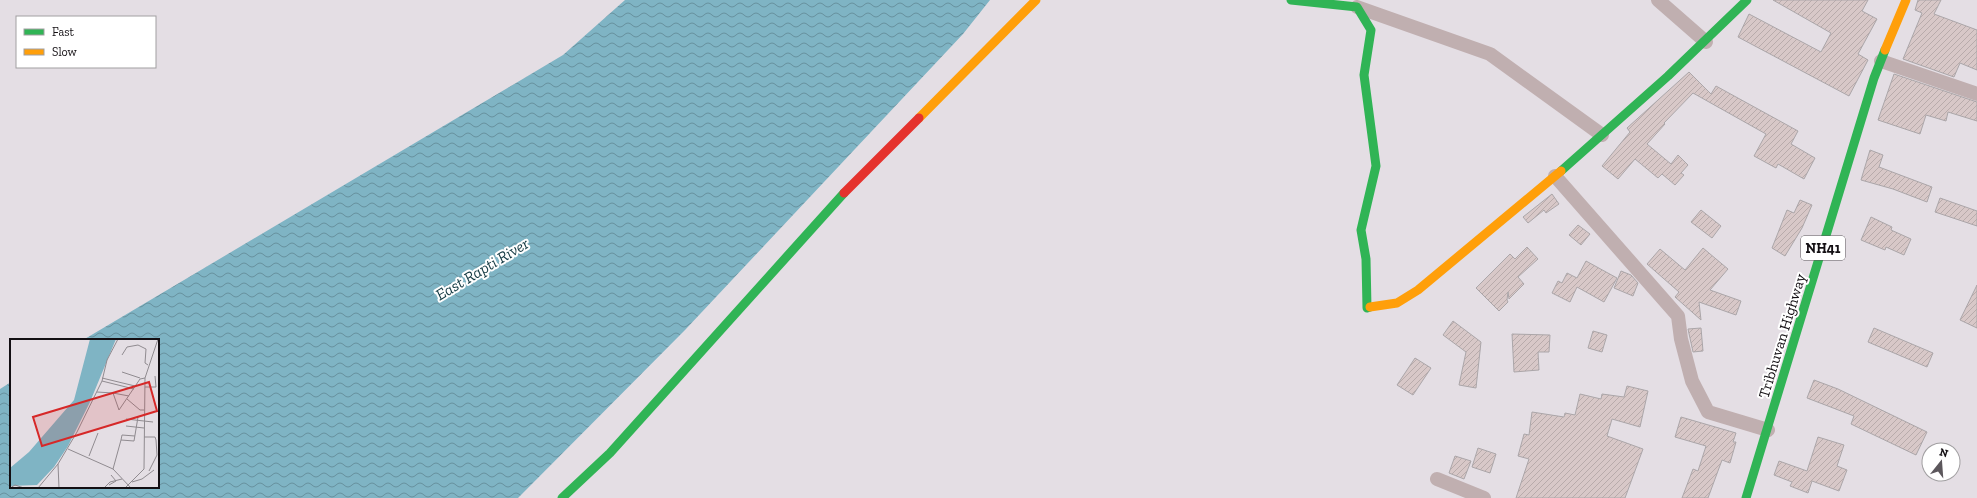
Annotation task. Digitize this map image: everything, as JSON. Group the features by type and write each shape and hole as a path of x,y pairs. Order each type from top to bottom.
{"street":[{"path":"562,498 610,453 837,200 1036,0"},
{"path":"1291,0 1357,7 1490,54 1602,135"},
{"path":"1658,0 1706,42"},
{"path":"1357,7 1371,30 1364,75 1376,166 1361,230 1366,259 1368,308 1397,303 1418,290 1602,135 1706,42 1747,0"},
{"name":"Tribhuvan Highway","path":"1746,498 1768,430 1874,78 1906,0"},
{"path":"1881,61 1977,94"},
{"path":"1555,176 1678,316 1681,338 1692,381 1708,412 1768,430"},
{"path":"1437,479 1484,498"}],"water":[{"name":"East Rapti River","path":"625,0 990,0 963,34 685,330 518,498 0,498 0,389 10,383 10,488 159,488 159,339 85,339 563,55"}],"building":[{"path":"1773,0 1868,0 1862,11 1877,19 1858,54 1868,60 1849,96 1738,37 1749,14 1821,52 1831,33"},
{"path":"1918,0 1941,0 1934,14 1977,30 1977,70 1960,63 1954,77 1903,59 1922,13 1915,10"},
{"path":"1689,72 1711,94 1716,86 1798,131 1791,144 1815,158 1804,179 1778,164 1776,168 1754,156 1766,134 1693,93 1664,123 1665,124 1647,144 1671,164 1678,155 1688,165 1681,173 1684,175 1675,185 1662,174 1658,178 1635,159 1618,179 1602,166 1630,132 1627,128"},
{"path":"1894,74 1977,102 1977,121 1948,112 1946,121 1926,115 1920,134 1878,120"},
{"path":"1870,150 1883,155 1879,167 1932,187 1927,202 1893,189 1861,180"},
{"path":"1552,194 1559,204 1546,213 1544,210 1528,223 1523,217"},
{"path":"1940,198 1977,211 1977,226 1935,212"},
{"path":"1800,200 1812,205 1802,228 1785,256 1772,248 1787,210 1794,213"},
{"path":"1701,210 1721,226 1712,238 1691,222"},
{"path":"1871,217 1892,227 1891,230 1911,239 1904,255 1886,247 1885,250 1861,240"},
{"path":"1578,225 1590,234 1581,245 1569,235"},
{"path":"1527,247 1538,259 1518,277 1524,284 1509,299 1508,292 1508,302 1499,311 1476,288 1510,254 1515,259"},
{"path":"1703,248 1728,269 1710,290 1741,301 1736,315 1699,302 1701,320 1675,297 1679,292 1647,264 1660,249 1685,270"},
{"path":"1586,261 1617,278 1604,302 1577,287 1570,302 1552,293 1558,281 1562,283 1567,273 1577,278"},
{"path":"1621,271 1631,275 1638,283 1633,296 1614,288"},
{"path":"1977,285 1977,328 1960,320"},
{"path":"1453,321 1481,342 1476,388 1459,385 1466,352 1443,335"},
{"path":"1701,328 1703,351 1693,352 1688,329"},
{"path":"1874,328 1933,353 1927,367 1868,342"},
{"path":"1593,331 1607,335 1602,352 1588,348"},
{"path":"1512,334 1550,335 1549,352 1538,352 1539,370 1514,372"},
{"path":"1415,358 1431,368 1413,395 1397,385"},
{"path":"1814,380 1838,389 1927,432 1916,455 1851,424 1854,416 1807,398"},
{"path":"1627,386 1648,391 1640,427 1612,419 1607,436 1643,449 1625,498 1516,498 1529,459 1518,456 1524,434 1529,435 1532,412 1564,417 1565,413 1575,415 1580,394 1601,399 1602,394 1624,397"},
{"path":"1681,417 1736,433 1733,442 1736,442 1730,463 1722,460 1708,498 1682,498 1693,469 1698,471 1706,446 1675,437"},
{"path":"1818,437 1844,445 1837,466 1847,470 1839,491 1812,481 1808,493 1790,486 1792,482 1774,475 1779,461 1807,471"},
{"path":"1478,448 1496,454 1490,473 1472,467"},
{"path":"1455,456 1471,461 1464,479 1449,473"}],"traffic: fast":[{"path":"1291,0 1357,7 1371,30 1364,75 1376,166 1361,230 1366,259 1367,308 1370,307"},
{"path":"1561,171 1668,76 1747,0"},
{"path":"1746,498 1874,78 1885,50"},
{"path":"562,498 610,453 844,193"}],"traffic: slow":[{"path":"919,118 1036,0"},
{"path":"1885,50 1906,0"},
{"path":"1370,307 1397,303 1418,290 1561,171"}],"traffic: jam":[{"path":"844,193 919,118"}]}
